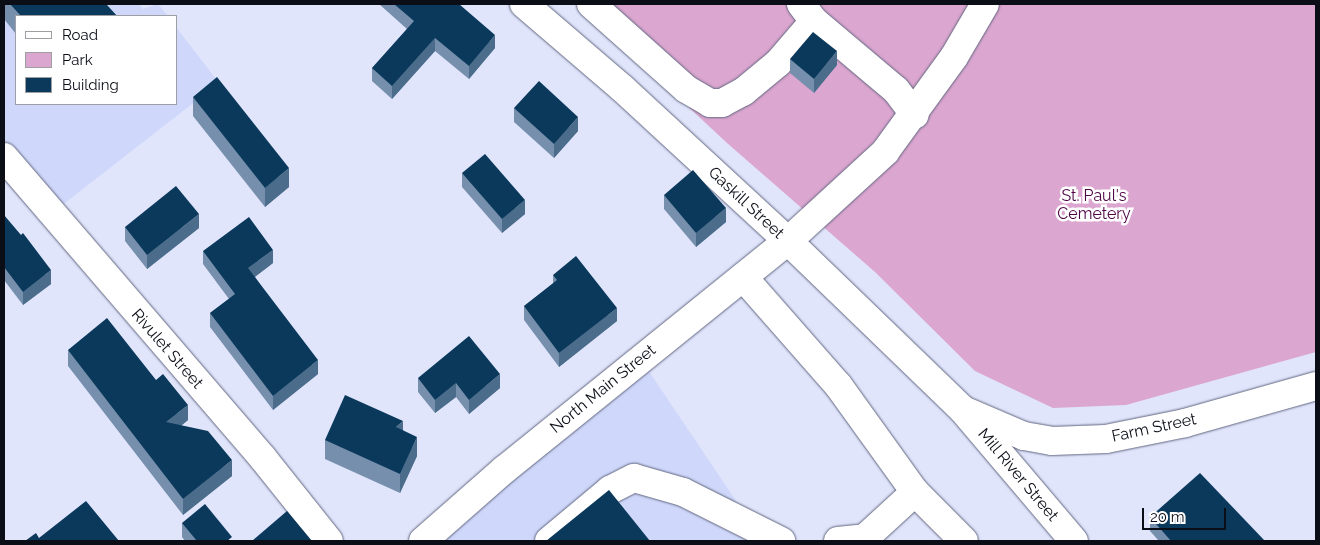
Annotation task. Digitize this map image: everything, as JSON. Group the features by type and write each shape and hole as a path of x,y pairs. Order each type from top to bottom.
{"street":[{"name":"Gaskill Street","path":"524,4 622,88 788,242 962,410"},
{"path":"591,4 686,90 710,103 722,103 743,92 778,63 808,13 896,90 915,115"},
{"name":"North Main Street","path":"423,541 505,469 788,242 885,152 915,115 985,4"},
{"name":"Rivulet Street","path":"4,157 262,457 329,541"},
{"path":"743,277 838,385 915,492 964,541"},
{"name":"Farm Street","path":"962,410 1024,436 1052,441 1097,439 1138,435 1316,386"},
{"name":"Mill River Street","path":"962,410 1074,541"},
{"path":"549,541 610,490 634,478 683,492 781,541"},
{"path":"838,541 865,538 915,492"}],"shaded area":[{"path":"4,4 139,4 143,9 158,4 167,15 15,15 15,105 178,105 178,30 219,83 56,210 4,150"},
{"path":"640,358 763,541 421,541"}],"green space":[{"name":"St. Paul's Cemetery","path":"578,4 1316,4 1316,352 1126,405 1053,408 975,371 875,272 727,143"}],"building":[{"path":"10,4 106,4 116,15 20,15"},
{"path":"394,4 459,4 495,35 469,66 435,38 392,86 372,68 414,21"},
{"path":"813,32 837,51 814,79 790,59"},
{"path":"217,77 289,168 265,188 193,97"},
{"path":"539,81 578,117 554,144 514,108"},
{"path":"485,154 525,200 502,219 462,173"},
{"path":"693,170 726,208 696,233 664,195"},
{"path":"176,186 199,214 147,255 125,227"},
{"path":"4,215 21,235 23,233 51,270 23,292 4,267"},
{"path":"249,217 273,250 248,268 318,360 273,396 210,313 235,294 203,251"},
{"path":"576,256 617,308 559,353 524,306 557,280 553,275"},
{"path":"107,318 156,380 163,374 188,405 166,422 208,431 232,460 183,499 68,350"},
{"path":"469,336 500,374 469,400 456,383 435,400 418,378"},
{"path":"345,395 403,421 396,427 417,437 400,474 325,440"},
{"path":"1200,473 1265,541 1171,541 1150,517"},
{"path":"609,490 650,541 546,541"},
{"path":"86,501 119,541 25,541 36,533 39,538"},
{"path":"205,504 232,537 227,541 197,541 182,523"},
{"path":"287,511 312,541 252,541"}]}
